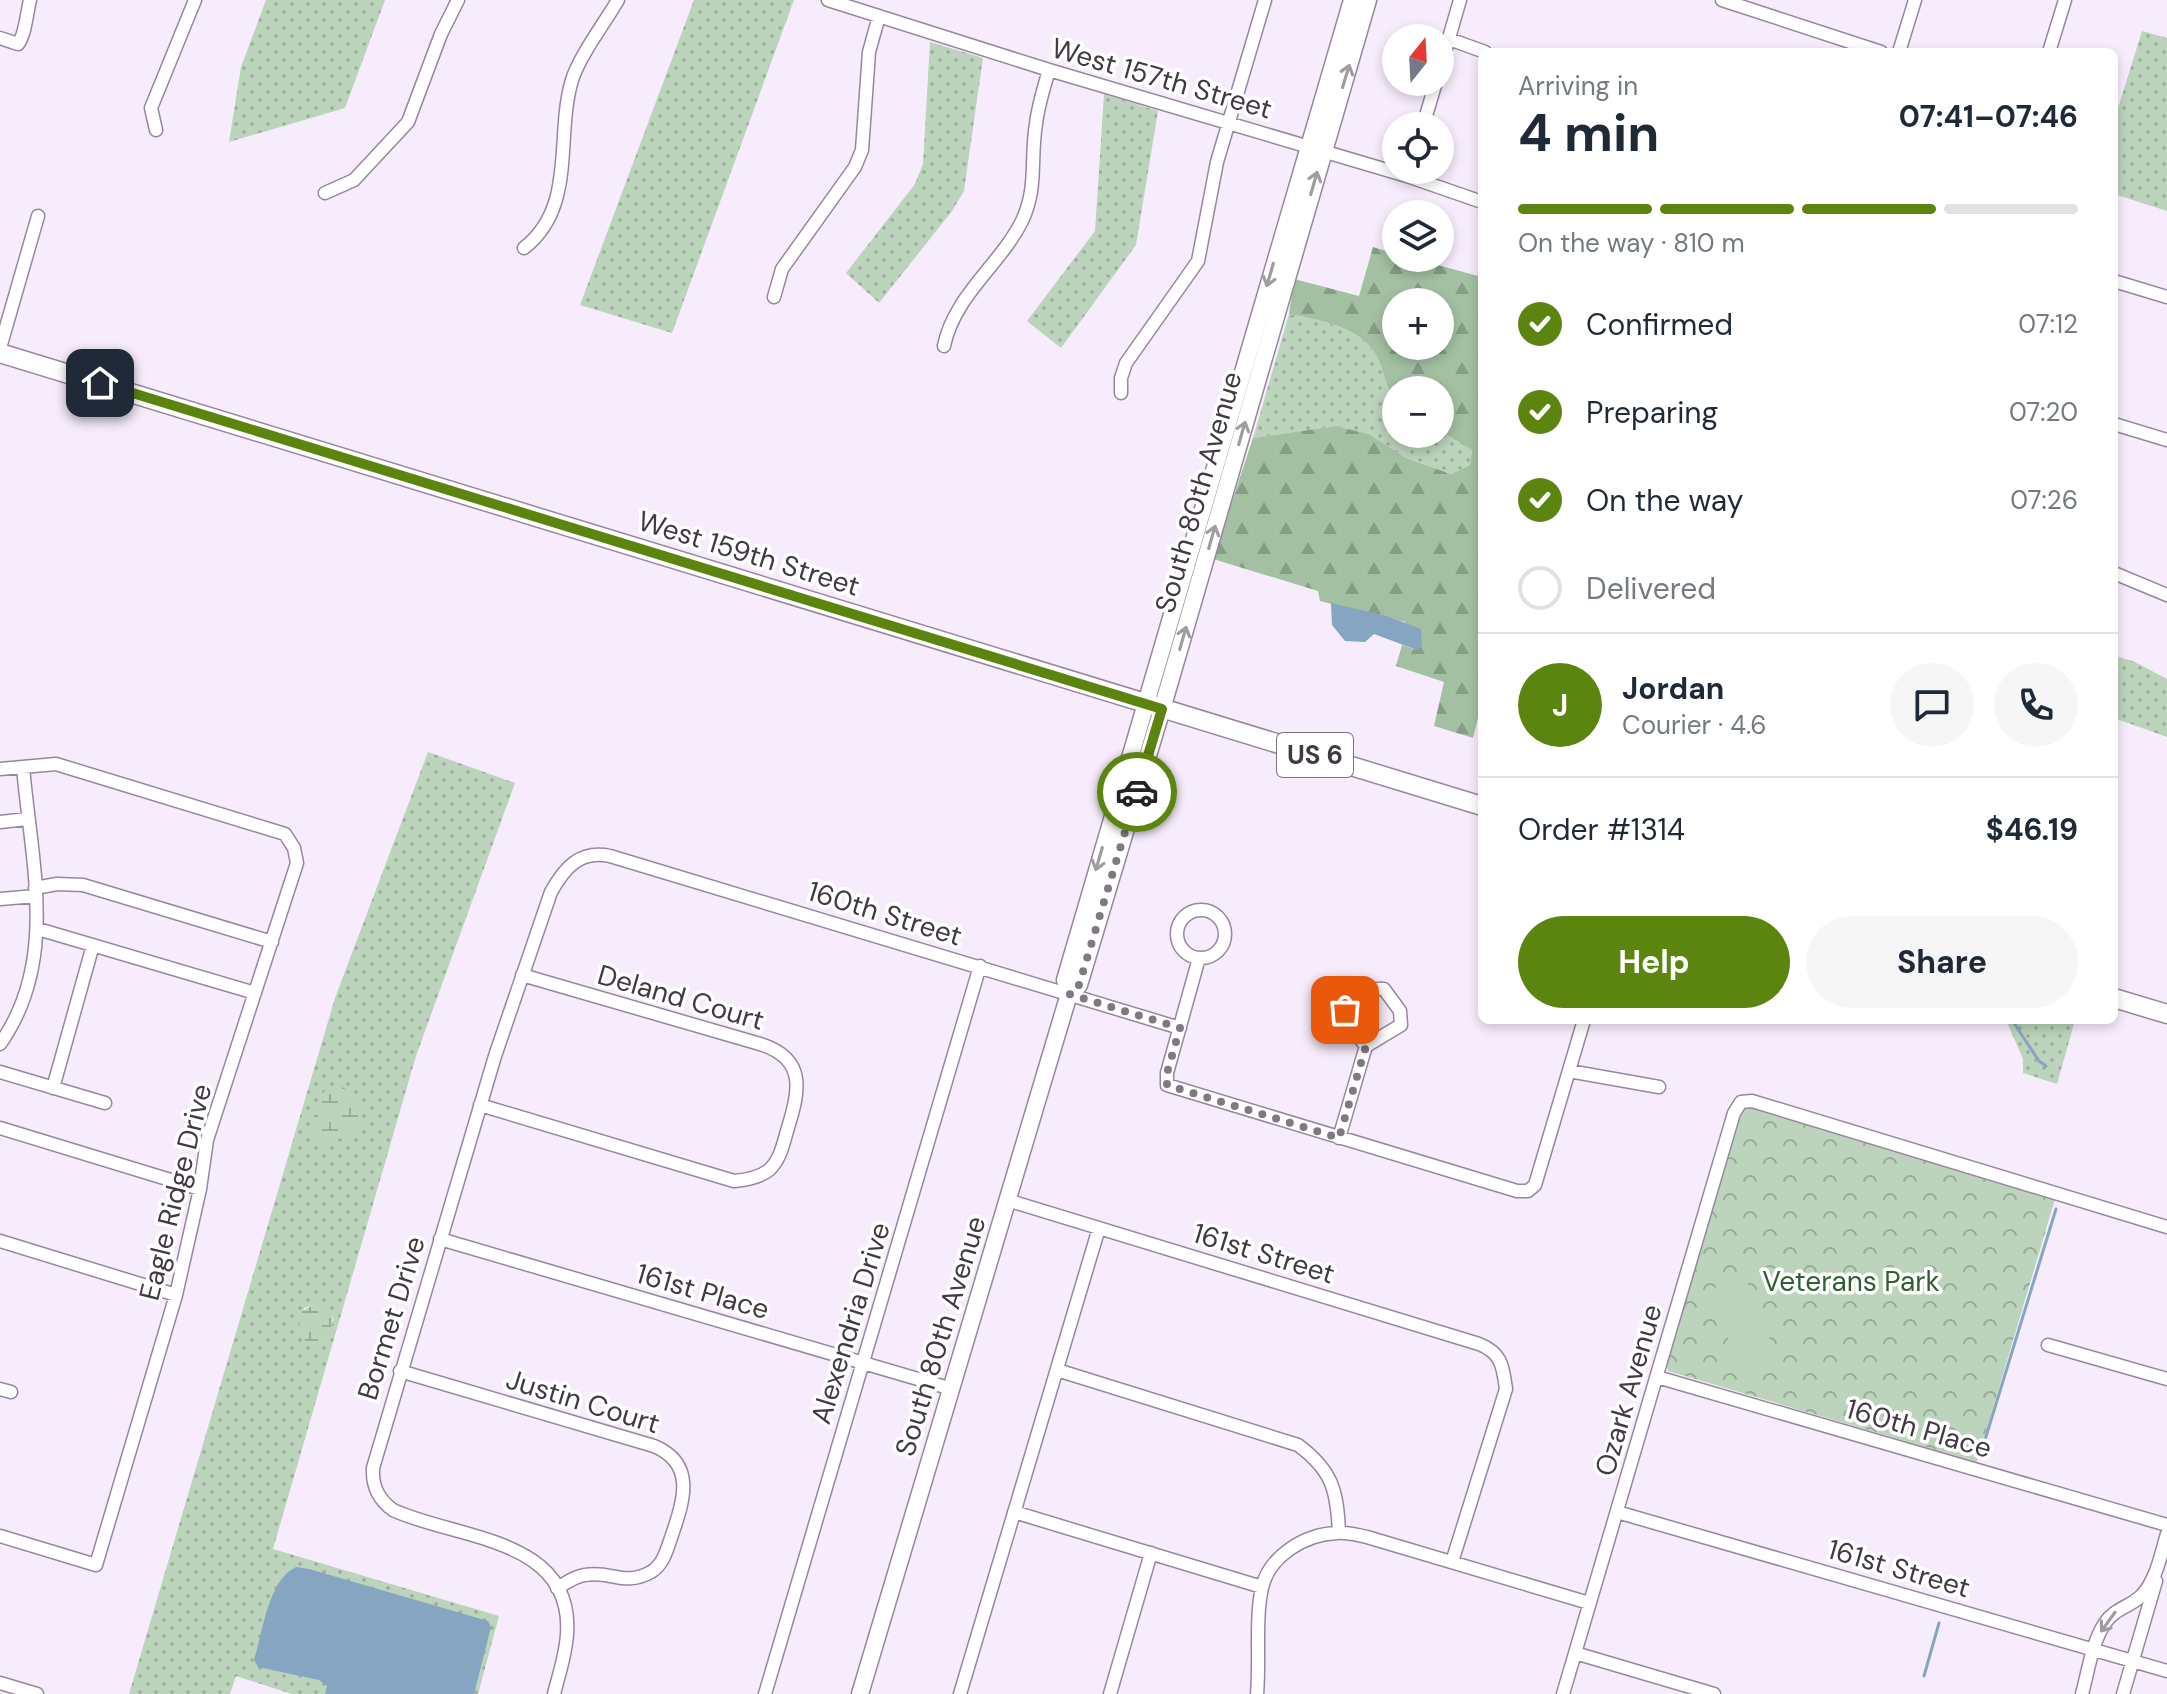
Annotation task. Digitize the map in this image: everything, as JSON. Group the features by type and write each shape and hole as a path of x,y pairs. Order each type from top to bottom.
{"main road":[{"name":"West 159th Street","path":"0,351 1478,805"},
{"path":"2118,999 2167,1014"}],"street":[{"path":"0,38 18,44 23,38 30,0"},
{"path":"156,130 151,108 195,0"},
{"path":"325,193 354,180 408,122 441,34 458,0"},
{"path":"524,248 541,235 562,176 572,79 618,0"},
{"name":"West 157th Street","path":"828,0 1049,70 1382,166"},
{"path":"1121,393 1121,378 1126,363 1198,261 1217,162 1265,0"},
{"name":"South 80th Avenue","path":"860,1694 1069,994 1065,980 1153,706 1316,148 1352,0"},
{"name":"South 80th Avenue","path":"1316,148 1368,0"},
{"path":"1453,24 1460,0"},
{"path":"1722,0 1869,48"},
{"path":"1900,48 1915,0"},
{"path":"2050,48 2065,0"},
{"path":"774,297 782,269 855,167 862,150 869,52 879,16"},
{"path":"1454,41 1478,49"},
{"path":"944,346 953,316 1020,224 1030,200 1034,181 1035,125 1049,70"},
{"name":"West 157th Street","path":"1436,184 1478,200"},
{"path":"0,351 38,216"},
{"path":"2118,282 2167,297"},
{"path":"2118,425 2167,440"},
{"path":"2118,575 2167,595"},
{"name":"Eagle Ridge Drive","path":"0,1536 96,1565 176,1295 200,1189 207,1140 297,863 294,848 285,834 56,764 23,767"},
{"path":"0,769 23,767 38,929 34,969 19,1009 0,1044"},
{"path":"0,822 27,819"},
{"name":"160th Street","path":"575,861 597,854 610,856 1180,1028"},
{"name":"Bormet Drive","path":"554,1694 567,1637 566,1614 557,1588 544,1570 518,1550 403,1515 386,1505 375,1488 373,1468 480,1105 522,975 551,892 566,867 575,861"},
{"path":"0,899 57,884 83,885 272,942"},
{"path":"1196,911 1204,911 1219,918 1225,941 1215,954 1199,958 1192,957 1180,947 1177,932 1183,918 1196,911"},
{"path":"38,929 255,993"},
{"path":"53,1088 93,945"},
{"path":"1199,958 1167,1073 1167,1085 1517,1191 1528,1191 1535,1185 1583,1024"},
{"name":"Alexendria Drive","path":"765,1694 980,966"},
{"name":"Deland Court","path":"480,1105 734,1181 765,1173 781,1152 799,1089 793,1068 778,1052 760,1044 522,975"},
{"path":"1339,1138 1366,1046 1401,1025 1400,1011 1384,989 1363,993 1346,1006 1347,1023 1366,1046"},
{"path":"1569,1071 1659,1087"},
{"path":"0,1072 105,1103"},
{"name":"Ozark Avenue","path":"1563,1694 1734,1113 1741,1102 1752,1101 2167,1227"},
{"path":"0,1128 200,1189"},
{"name":"161st Street","path":"1007,1200 1479,1344 1495,1352 1502,1360 1506,1389 1452,1562"},
{"path":"960,1694 1099,1228"},
{"name":"161st Place","path":"440,1239 952,1389"},
{"path":"0,1241 176,1295"},
{"path":"2048,1345 2167,1379"},
{"path":"1057,1370 1298,1445 1321,1464 1329,1477 1336,1492 1339,1532"},
{"name":"Justin Court","path":"400,1371 654,1446 667,1453 678,1466 684,1487 683,1499 665,1556 657,1567 628,1580 584,1575 557,1588"},
{"name":"160th Place","path":"1657,1377 2167,1525"},
{"path":"1014,1512 1262,1587"},
{"name":"161st Street","path":"1617,1512 2167,1671"},
{"path":"1257,1694 1262,1587 1276,1560 1296,1545 1316,1536 1339,1532 1379,1540 1589,1603"},
{"path":"2082,1694 2094,1650 2107,1620 2140,1597 2157,1566 2167,1534"},
{"path":"1110,1694 1151,1553"},
{"path":"2123,1694 2155,1587 2157,1566"},
{"path":"1575,1653 1714,1694"},
{"path":"0,1683 37,1694"}],"green space":[{"path":"266,0 385,0 345,108 229,142 241,67"},
{"path":"694,0 794,0 672,333 580,305"},
{"path":"2142,31 2167,38 2167,211 2118,195 2118,108"},
{"path":"930,42 983,58 964,191 952,211 879,303 846,273 915,184 923,164"},
{"path":"1104,94 1158,111 1136,245 1061,348 1027,321 1095,231"},
{"path":"1373,247 1382,250 1382,272 1454,272 1454,269 1478,276 1478,718 1473,738 1434,726 1444,682 1396,666 1402,645 1417,650 1405,622 1320,601 1318,591 1213,559 1253,438 1336,426 1369,434 1382,442 1382,448 1391,448 1406,458 1451,474 1470,465 1472,450 1454,439 1454,376 1384,376 1378,359 1363,339 1340,327 1289,314 1294,279 1359,296"},
{"path":"1289,314 1340,327 1363,339 1371,348 1384,376 1382,442 1369,434 1336,426 1253,438"},
{"path":"1454,439 1472,450 1470,465 1451,474 1406,458 1391,448 1454,448"},
{"path":"2118,657 2133,661 2167,679 2167,737 2118,719"},
{"path":"428,752 515,783 416,1056 273,1549 499,1616 478,1694 292,1694 236,1676 230,1694 129,1694 335,998","holes":["327,1303 334,1319 326,1341 304,1340 304,1308"]},
{"path":"2008,1024 2074,1024 2057,1084 2023,1073 2023,1059"},
{"path":"342,1087 360,1103 362,1110 358,1124 343,1137 321,1144 315,1142 310,1132 321,1094 330,1088"},
{"name":"Veterans Park","path":"1746,1106 2055,1199 1977,1462 1668,1371 1666,1364 1740,1115"},
{"path":"1745,1277 1778,1360 1743,1375 1709,1290"},
{"path":"316,1303 327,1303 333,1317 326,1341 317,1344 304,1340 297,1314"}],"water":[{"path":"1331,603 1387,616 1421,629 1422,645 1417,650 1374,634 1365,642 1345,641 1332,625"},
{"path":"296,1567 488,1621 491,1627 474,1694 325,1694 327,1686 319,1680 258,1667 254,1660 273,1595 279,1583"}],"waterway":[{"path":"2015,1024 2039,1061 2046,1066"},
{"path":"1980,1456 2056,1209"},
{"path":"1924,1676 1939,1623"}],"way so far":[{"path":"1137,792 1079,985 1069,994 1180,1028 1167,1073 1167,1085 1339,1138 1366,1046 1347,1023 1345,1010"}],"route":[{"path":"100,383 1162,709 1137,792"}]}
